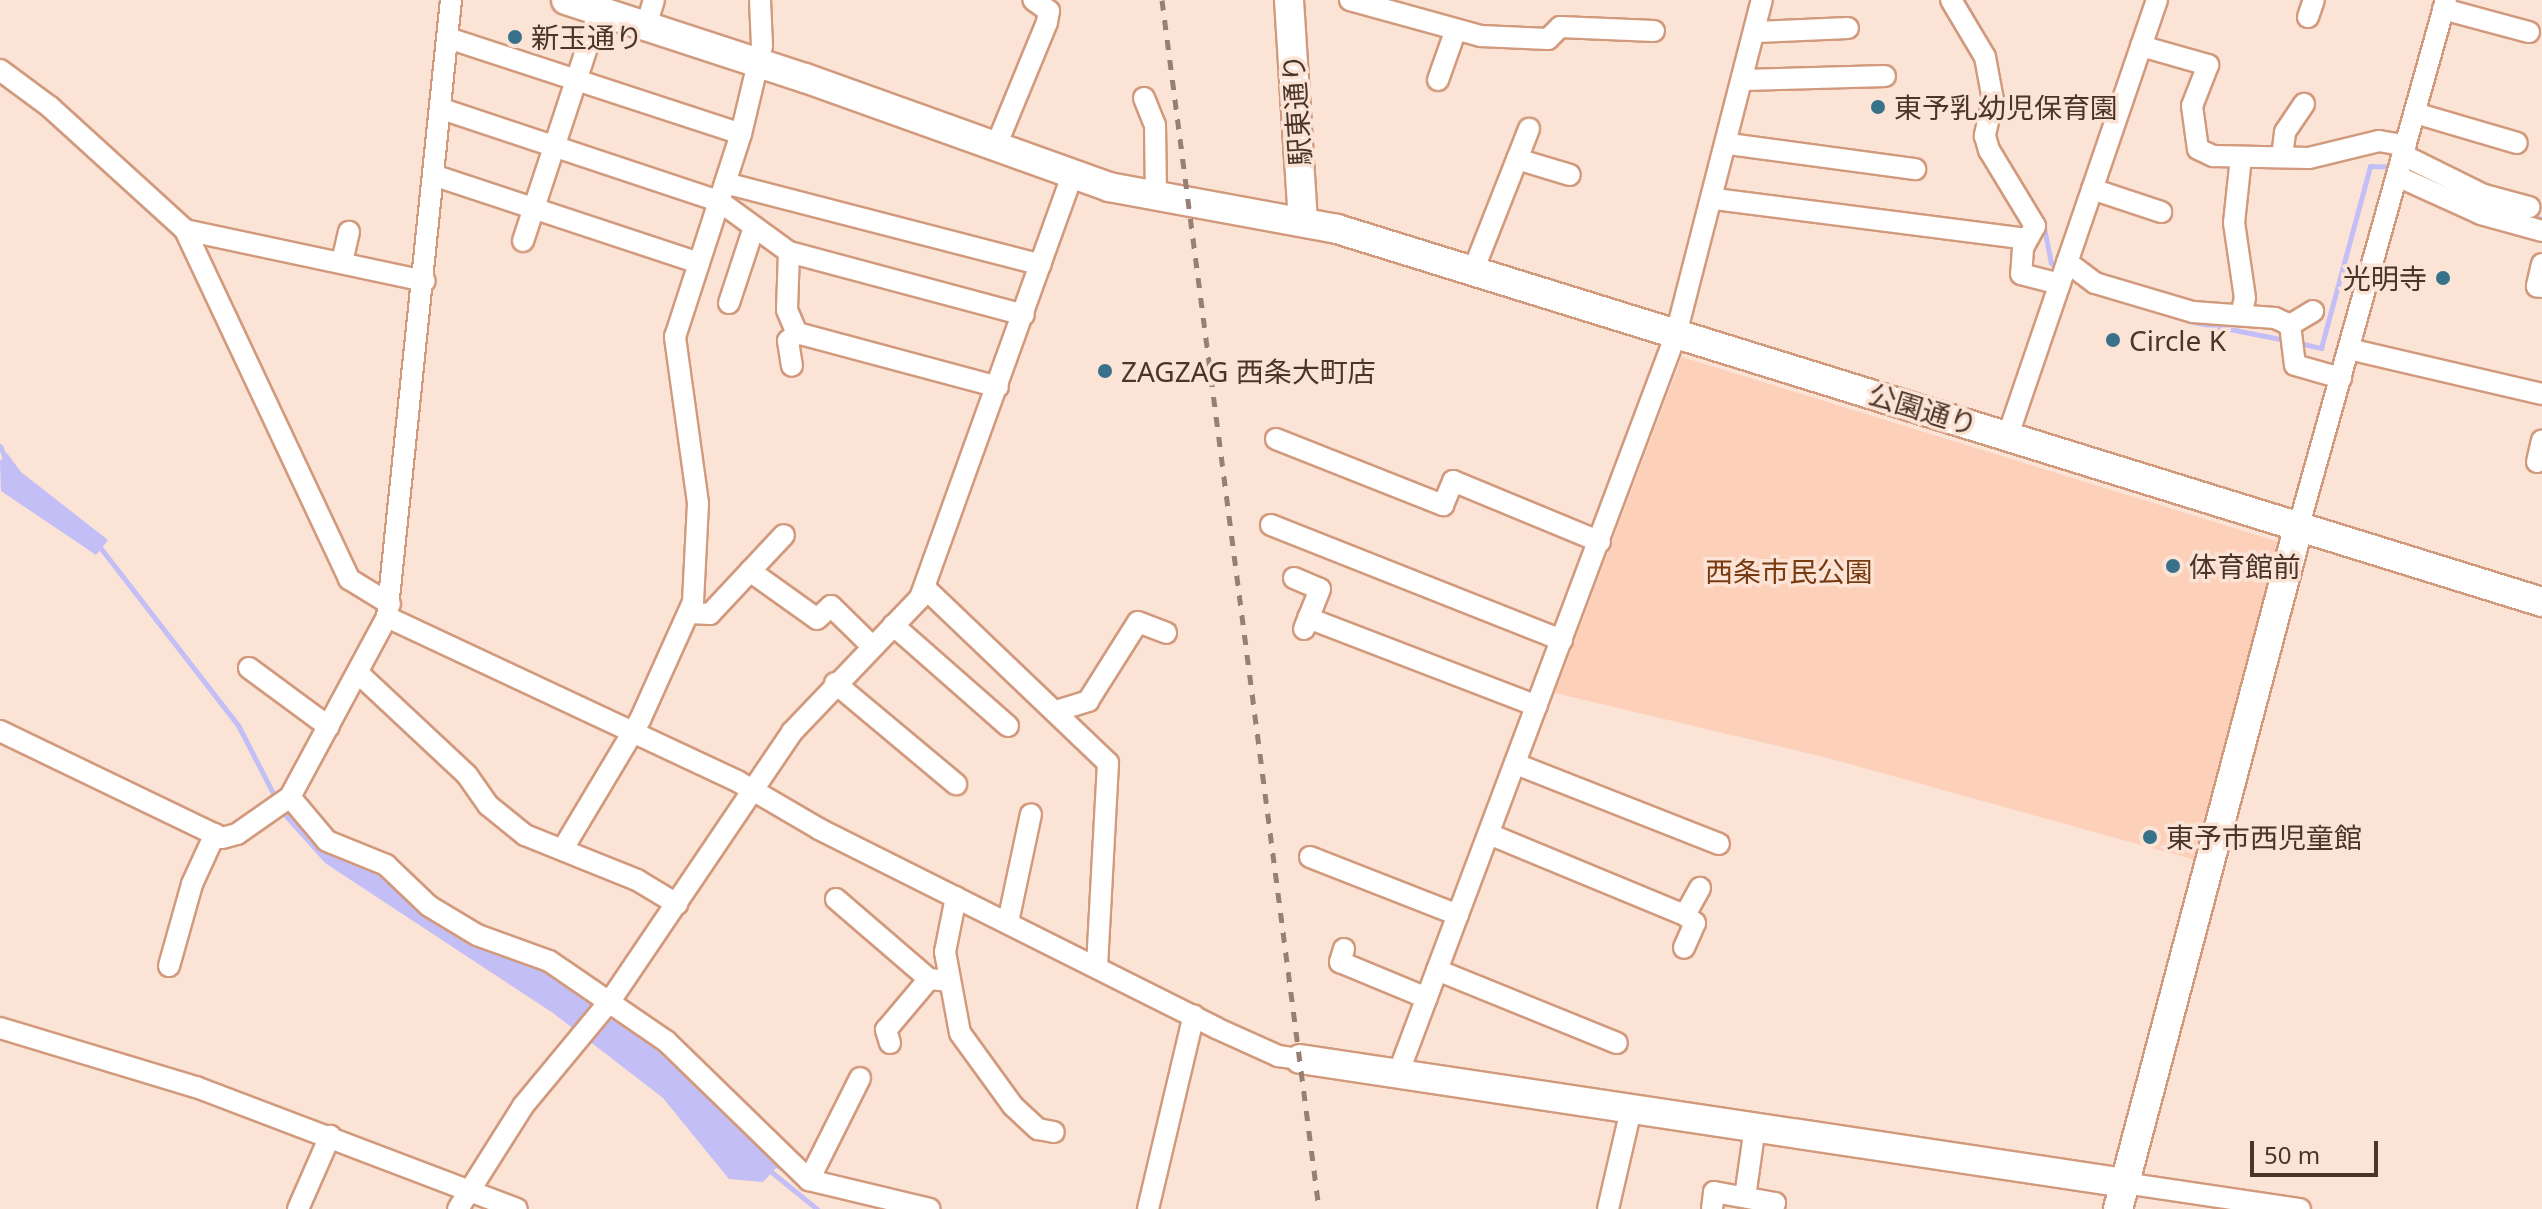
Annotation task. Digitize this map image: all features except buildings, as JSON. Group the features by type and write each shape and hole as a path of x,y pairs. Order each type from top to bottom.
{"street":[{"path":"0,731 229,838 284,802 329,727 389,610 436,176 451,0"},
{"name":"公園通り","path":"566,0 599,11 650,13 758,63 1073,174 1156,199 1303,220 2542,602"},
{"path":"564,847 631,732 690,613 698,503 675,337 741,134 758,63 760,0"},
{"path":"996,146 1047,22 1049,11 1033,0"},
{"name":"駅東通り","path":"1289,0 1303,220"},
{"path":"1350,0 1393,6 1455,32 1548,39 1560,27 1654,31"},
{"path":"1398,1074 1676,334 1715,199 1757,32 1762,0"},
{"path":"1951,0 1985,57 1993,100 1985,136 2035,226 2026,239 2021,274 2060,284"},
{"path":"2008,435 2157,0"},
{"path":"2121,1196 2299,525 2445,5 2529,32"},
{"path":"523,241 599,11"},
{"path":"1757,32 1848,27"},
{"path":"1438,80 1455,32"},
{"path":"448,38 741,134"},
{"path":"2141,46 2208,65 2192,106 2198,149 2213,156 2309,158 2379,141 2401,162 2481,214 2542,231"},
{"path":"0,70 61,116 185,230 349,579 389,610 1245,1042 1300,1059 1755,1127 2121,1196 2300,1209"},
{"path":"1745,80 1885,76"},
{"path":"1144,98 1155,125 1156,199"},
{"path":"2282,157 2285,132 2304,104"},
{"path":"442,109 554,147 722,192 1041,265"},
{"path":"2415,113 2517,143"},
{"path":"1473,271 1529,129"},
{"path":"1729,144 1915,169"},
{"path":"2241,157 2234,223 2245,298 2241,315"},
{"path":"1517,159 1570,175"},
{"path":"2401,162 2484,195 2529,207"},
{"path":"458,1209 523,1106 608,1004 750,790 835,683 925,588 1073,174"},
{"path":"436,176 699,263"},
{"path":"2092,189 2161,212"},
{"path":"722,192 754,227 789,252 1024,315"},
{"path":"1715,199 2026,239"},
{"path":"729,303 754,227"},
{"path":"185,230 425,281"},
{"path":"342,262 349,232"},
{"path":"789,252 787,310 797,333"},
{"path":"2067,262 2095,283 2193,312 2241,315 2290,325 2313,311"},
{"path":"2542,264 2537,286 2542,287"},
{"path":"2290,325 2295,365 2341,378"},
{"path":"792,366 788,341 797,333"},
{"path":"797,333 998,387"},
{"path":"2349,349 2542,394"},
{"path":"1276,439 1443,505 1453,481 1600,542"},
{"path":"2537,462 2542,441"},
{"path":"1271,525 1562,640"},
{"path":"690,613 710,614 784,535"},
{"path":"750,571 817,619 831,606 872,646"},
{"path":"1294,578 1320,589 1306,623 1537,706"},
{"path":"925,588 1108,763 1097,966"},
{"path":"1056,711 1088,701 1138,622 1166,633"},
{"path":"893,625 1008,726"},
{"path":"249,668 329,727"},
{"path":"358,673 461,769 488,805 525,835 564,847 677,904"},
{"path":"835,683 956,784"},
{"path":"1516,764 1719,844"},
{"path":"284,802 327,841 386,865 454,921 477,935 530,951 688,1060 809,1180 930,1209"},
{"path":"1008,922 1031,814"},
{"path":"169,966 182,912 215,834"},
{"path":"1489,834 1685,915 1695,923 1684,948"},
{"path":"1310,857 1458,915"},
{"path":"1685,915 1700,888"},
{"path":"890,1043 886,1030 938,980 956,897"},
{"path":"836,899 938,980 970,1051 1013,1106 1038,1129 1054,1132"},
{"path":"1344,949 1340,962 1427,998"},
{"path":"1437,970 1617,1043"},
{"path":"1148,1209 1194,1015"},
{"path":"0,1028 196,1087 517,1209"},
{"path":"809,1180 860,1078"},
{"path":"1608,1209 1631,1109"},
{"path":"1745,1197 1755,1127"},
{"path":"298,1209 330,1136"},
{"path":"1712,1209 1714,1192 1775,1203 1773,1209"}],"green space":[{"name":"西条市民公園","path":"1682,357 2279,542 2199,861 1828,758 1555,693"}],"shaded area":[{"path":"7,453 21,472 108,540 96,555 1,491 0,461"},
{"path":"281,814 292,814 662,1046 797,1180 776,1168 763,1182 729,1179 663,1098 553,1013 325,863"}],"waterway":[{"path":"1963,0 1992,51"},
{"path":"2299,343 2321,348 2370,166 2393,167"},
{"path":"2526,215 2542,219"},
{"path":"2043,223 2051,263 2058,268"},
{"path":"2189,321 2285,340"},
{"path":"0,446 6,460"},
{"path":"99,546 238,725 276,799"},
{"path":"769,1170 817,1209"}],"railway":[{"path":"1162,0 1319,1209"}],"place":[{"name":"新玉通り","path":"515,37"},
{"name":"東予乳幼児保育園","path":"1878,107"},
{"name":"光明寺","path":"2443,278"},
{"name":"Circle K","path":"2113,340"},
{"name":"ZAGZAG 西条大町店","path":"1105,371"},
{"name":"体育館前","path":"2173,566"},
{"name":"東予市西児童館","path":"2150,837"}]}
